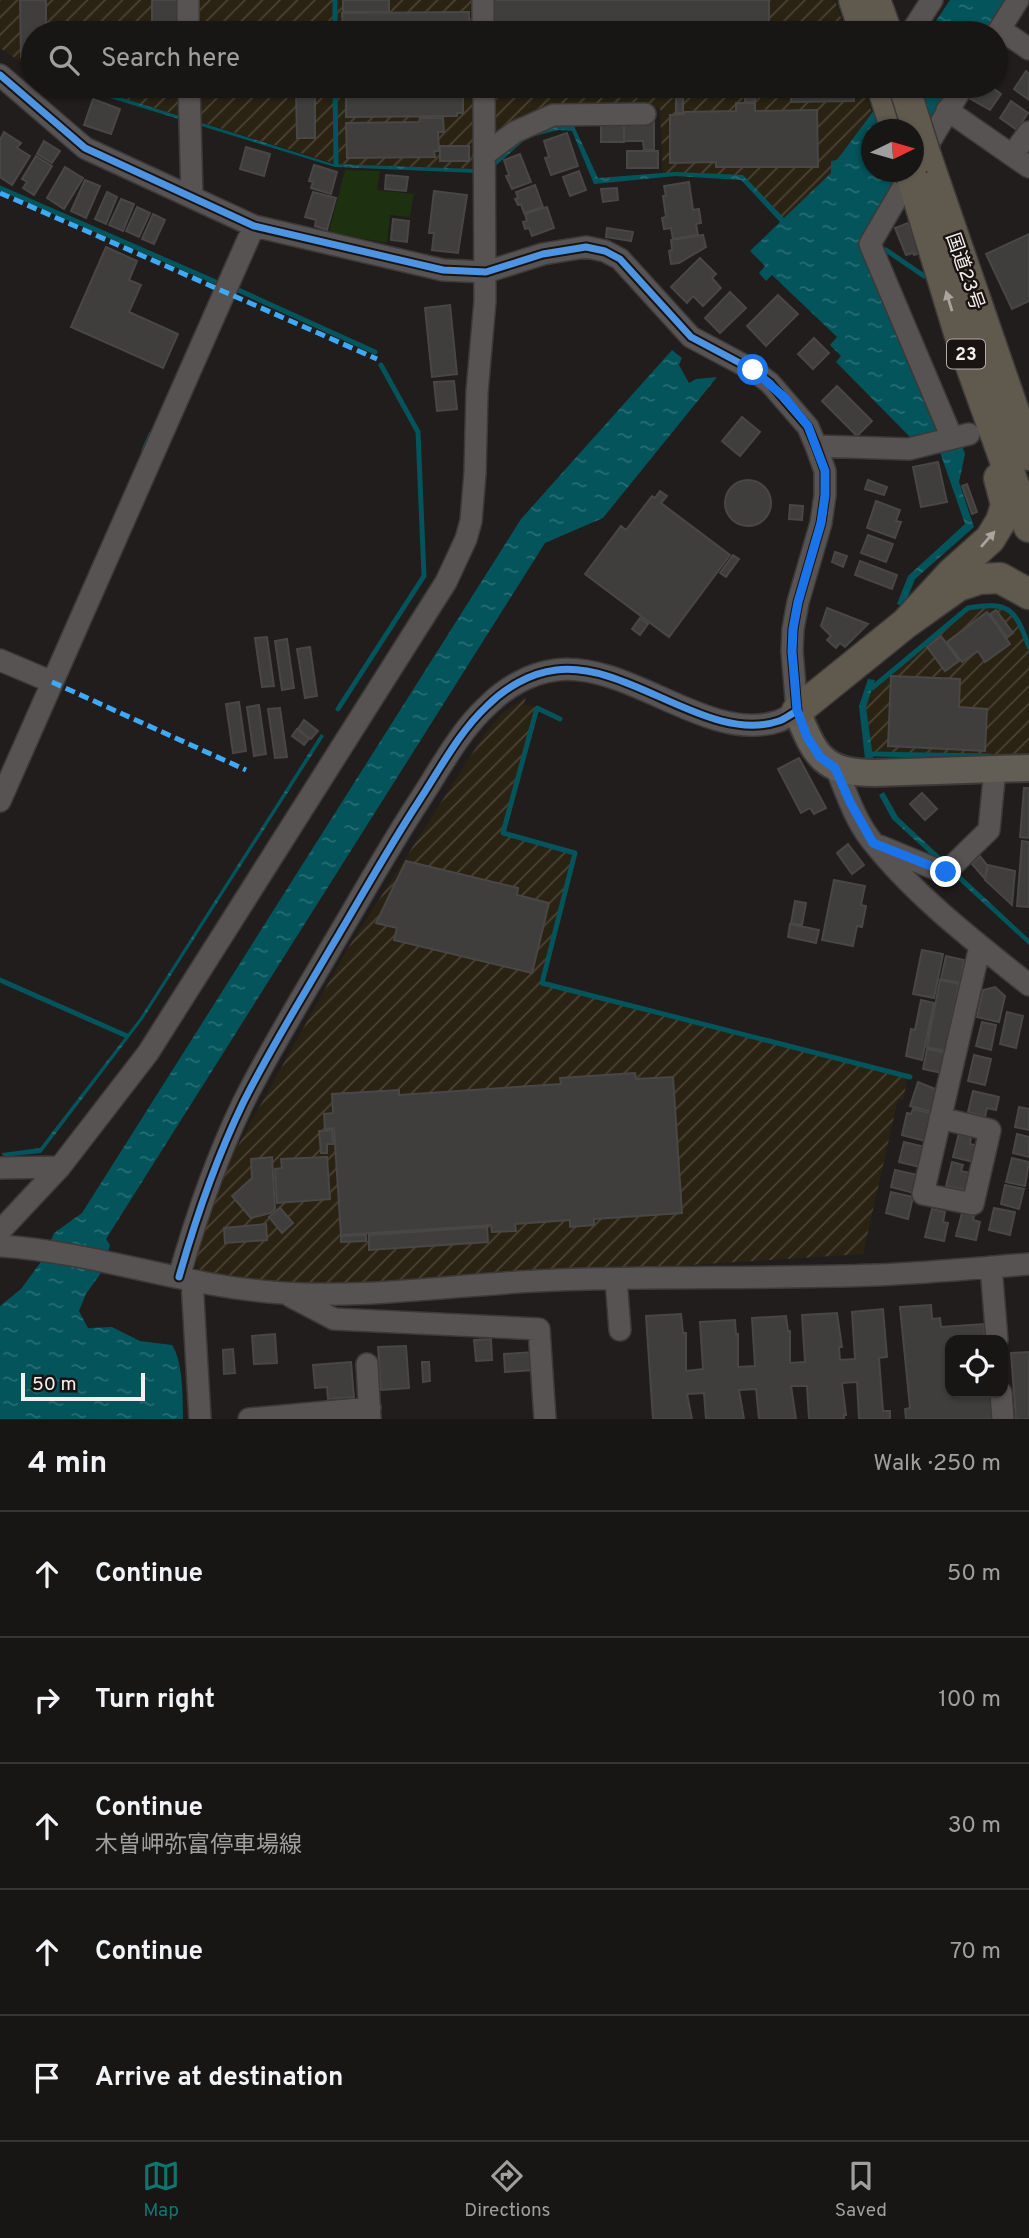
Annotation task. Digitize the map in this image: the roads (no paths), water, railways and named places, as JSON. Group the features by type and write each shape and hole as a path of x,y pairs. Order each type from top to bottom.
{"highway":[{"path":"853,0 860,21"},
{"path":"875,0 891,21"},
{"path":"886,98 892,119"},
{"name":"国道23号","path":"906,98 908,119"},
{"name":"国道23号","path":"920,182 971,328 1029,527"},
{"name":"国道23号","path":"971,328 1029,455"},
{"name":"23","path":"971,328 1029,418"},
{"name":"23","path":"906,623 952,573 990,539 1002,521 1006,505 971,328"},
{"name":"23","path":"797,710 906,623 958,586 979,579 1000,578 1029,594"}],"main road":[{"path":"797,710 807,737 820,757 835,768 855,773 1029,768"}],"street":[{"path":"188,0 188,21"},
{"path":"483,0 483,21"},
{"path":"910,21 932,0"},
{"path":"1005,21 1018,0"},
{"path":"1008,37 1029,49"},
{"path":"0,75 21,93"},
{"path":"27,98 85,148 254,226 443,270 486,272 563,249 586,247 605,251 620,259 691,337 753,370 770,383 808,426 825,471 821,523 793,629 797,710 780,721 760,725 719,721 596,672 575,668 552,670 530,677 508,688 485,707 467,729 392,842 275,1042 243,1104 196,1217 186,1279 200,1419"},
{"path":"189,98 191,197"},
{"path":"0,1231 60,1167 148,1054 446,582 466,540 471,521 486,272 484,98"},
{"path":"924,152 955,98"},
{"path":"947,110 1021,161 1029,132"},
{"path":"484,163 514,132 553,114 645,114"},
{"path":"817,446 909,449 950,439 870,244 907,182"},
{"path":"0,801 254,226"},
{"path":"0,660 52,682"},
{"path":"835,768 873,843 902,876 980,946 1029,985"},
{"path":"873,843 950,868 989,830 995,769"},
{"path":"940,1118 980,946"},
{"path":"0,1168 60,1167"},
{"path":"0,1246 29,1248 245,1290 285,1293 353,1293 558,1280 876,1275 1029,1264"},
{"path":"991,1267 997,1335"},
{"path":"615,1280 620,1330"},
{"path":"285,1293 334,1319 539,1329 545,1419"},
{"path":"250,1419 370,1414 367,1364"},
{"path":"1001,1398 1003,1419"}],"water":[{"path":"950,0 1009,0 996,21 936,21"},
{"path":"110,98 122,98 333,164 475,169 524,135 552,125 574,126 598,178 675,172 743,175 784,218 831,173 831,161 837,160 861,128 861,182 896,182 859,245 947,447 962,445 965,454 959,482 974,527 915,579 904,607 897,604 908,576 965,524 934,435 910,437 836,362 841,356 830,345 837,337 772,275 766,281 759,273 765,266 750,251 780,222 741,180 675,176 594,184 572,131 558,130 527,138 493,168 476,173 335,167"},
{"path":"883,98 946,98 932,120 924,124 924,119 867,119"},
{"path":"672,350 682,358 679,365 689,383 696,379 717,377 603,518 545,543 106,1239 110,1245 103,1270 86,1294 79,1311 88,1328 112,1327 140,1341 172,1345 180,1370 183,1419 0,1419 0,1306 21,1289 43,1259 54,1233 82,1213 521,519"},
{"path":"868,679 875,680 866,707 873,758 865,759 859,706"},
{"path":"321,734 324,736 143,1019 41,1153 3,1157 2,1153 40,1148 140,1018"},
{"path":"884,792 898,817 1029,939 1029,945 892,819 879,795"}],"waterway":[{"path":"335,0 335,21"},
{"path":"335,98 336,164"},
{"path":"0,188 218,283"},
{"path":"886,250 924,276"},
{"path":"236,289 375,352"},
{"path":"338,709 424,576 418,432 381,365"},
{"path":"144,450 151,434"},
{"path":"869,687 872,688 968,608 993,606 1009,611 1015,616 1029,647"},
{"path":"560,719 537,708 503,833 575,853 542,983 910,1077"},
{"path":"868,754 990,756"},
{"path":"0,980 127,1036"}]}
